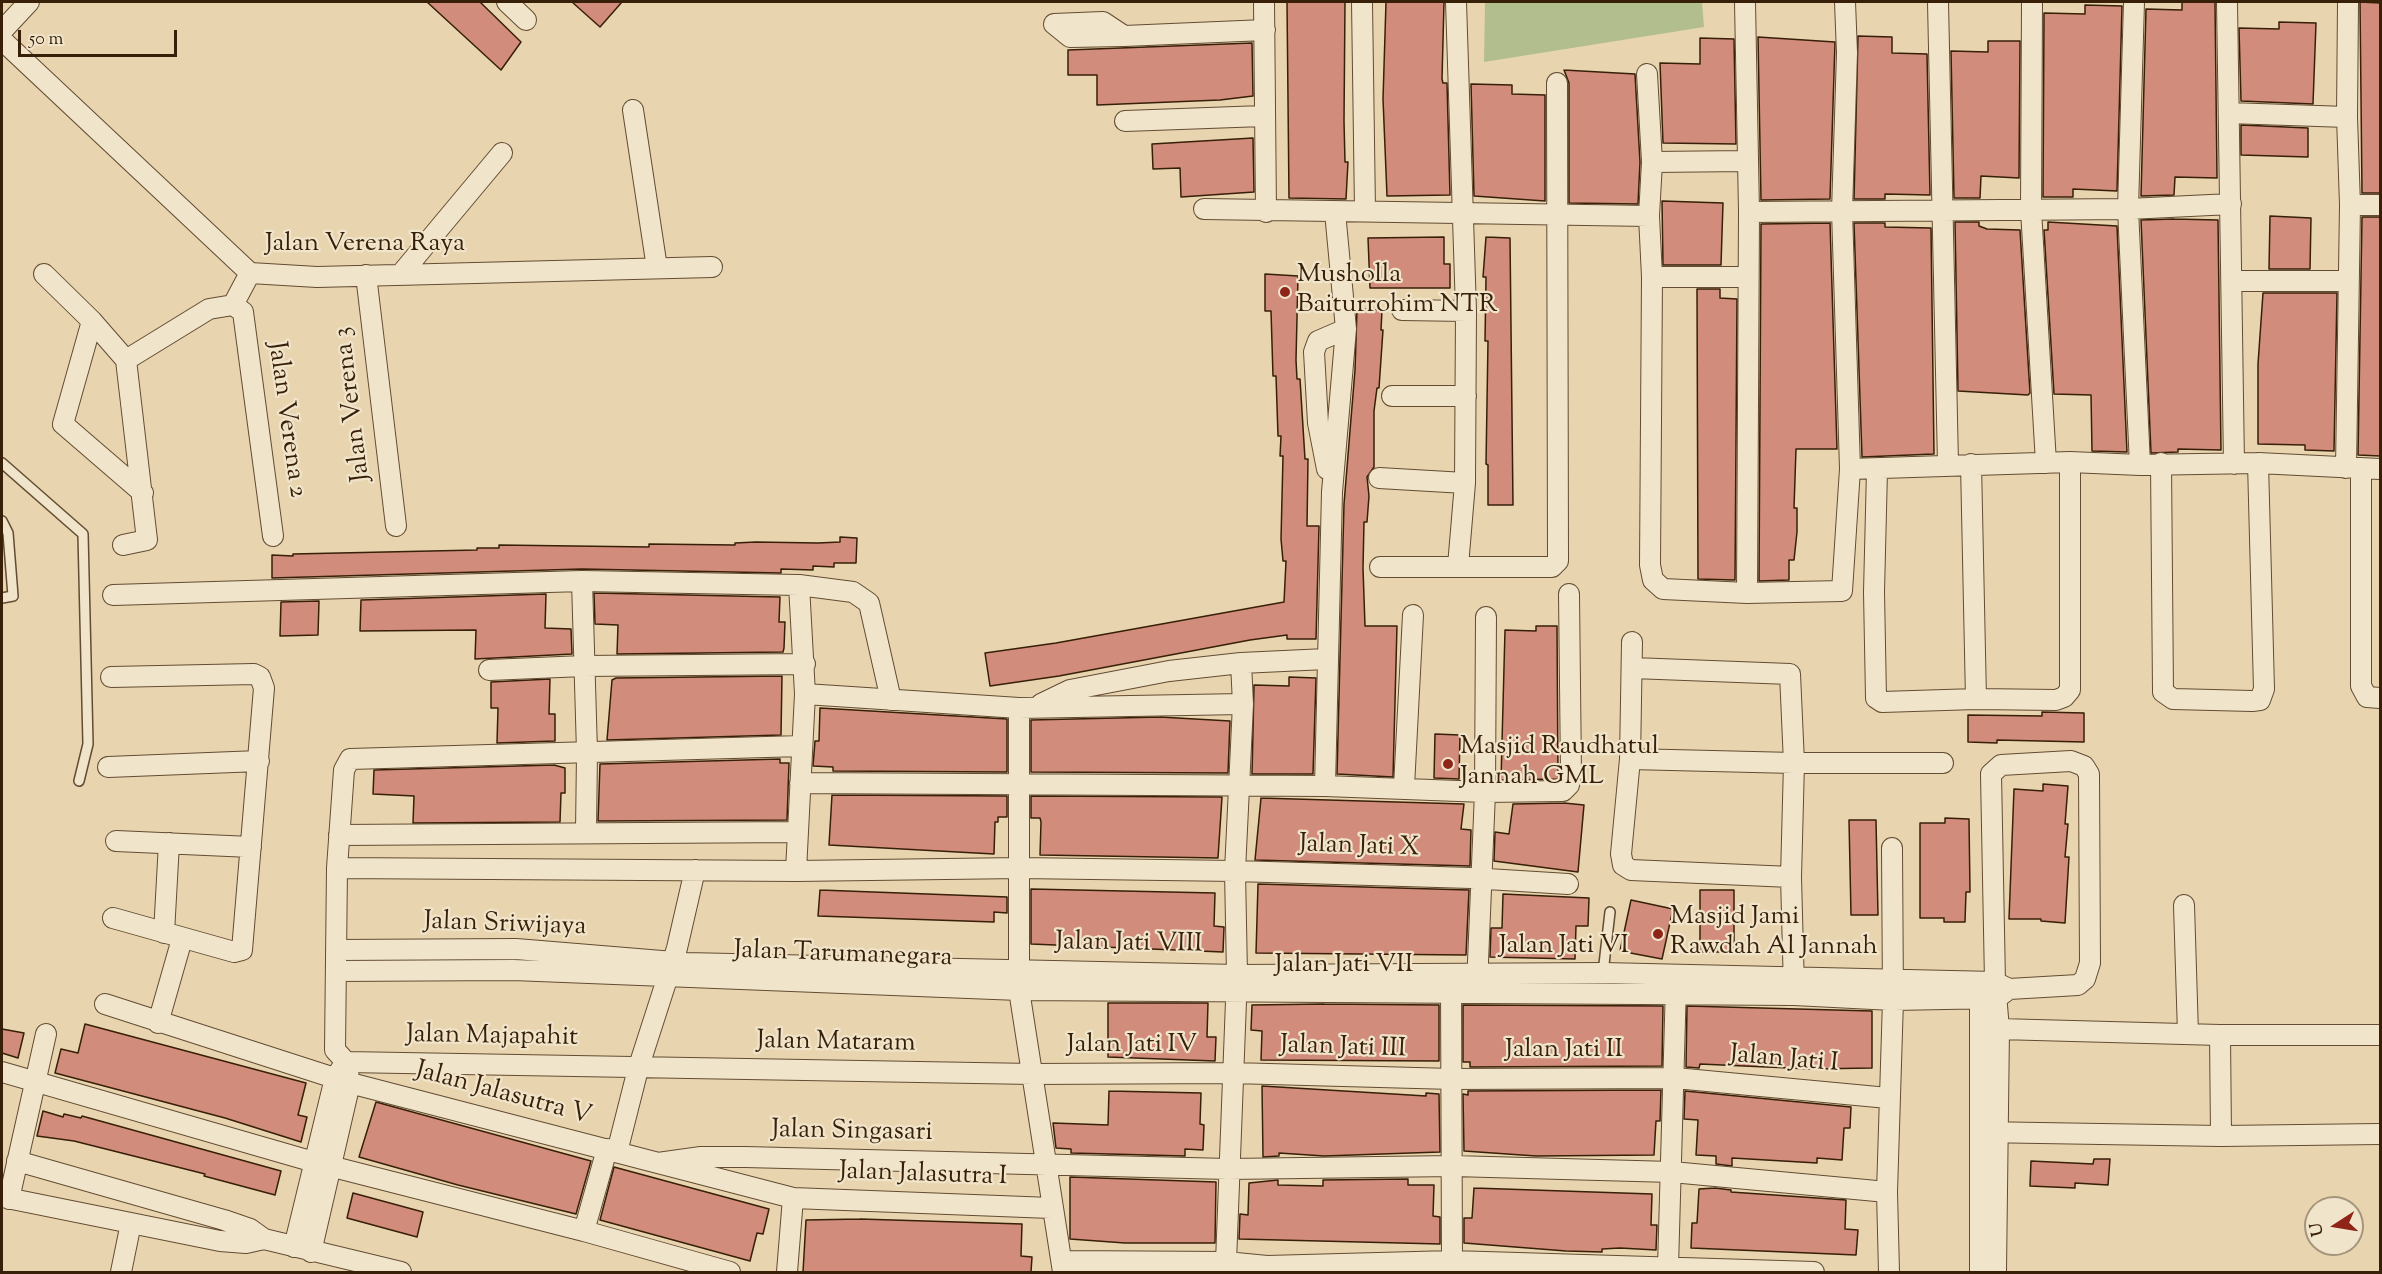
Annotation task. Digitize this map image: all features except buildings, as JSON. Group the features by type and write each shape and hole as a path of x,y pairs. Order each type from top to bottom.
{"street":[{"path":"2,31 29,2"},
{"path":"507,2 526,20"},
{"path":"1264,2 1263,116 1266,212"},
{"path":"1362,2 1365,210"},
{"path":"1456,2 1466,311 1465,483 1458,566"},
{"path":"1745,2 1749,212 1747,593"},
{"path":"1842,591 1850,469 1842,211 1845,2"},
{"path":"1938,2 1948,464"},
{"path":"2032,2 2031,210 2046,463"},
{"path":"2134,2 2128,208 2140,465"},
{"path":"2227,2 2234,464"},
{"path":"2348,3 2347,117 2350,205 2348,281 2361,686 2367,697 2380,698"},
{"path":"1124,36 1265,30"},
{"name":"Jalan Verena Raya","path":"2,40 250,273 308,277 712,267"},
{"path":"1647,74 1652,162 1649,216 1652,277 1650,565 1653,580 1663,589 1747,593 1874,592"},
{"path":"1380,567 1552,567 1558,561 1557,83"},
{"path":"633,110 657,268"},
{"path":"2229,113 2347,117"},
{"path":"1125,121 1263,116"},
{"path":"401,274 502,153"},
{"path":"1652,162 1747,161"},
{"path":"1749,212 2031,210 2231,204"},
{"path":"2350,205 2380,205"},
{"path":"1204,209 1266,212 1463,211 1649,216"},
{"path":"1325,786 1326,659 1332,492 1346,329 1335,212"},
{"path":"126,360 209,309 238,308 250,273"},
{"path":"44,274 92,321 126,360 147,540 123,544"},
{"name":"Jalan Verena 3","path":"366,275 396,526"},
{"path":"1652,277 1748,277"},
{"path":"2233,281 2348,281"},
{"name":"Jalan Verena 2","path":"238,308 273,536"},
{"path":"1402,310 1466,311"},
{"path":"92,321 63,424 143,493"},
{"path":"1332,492 1318,423 1314,352 1318,341 1346,329"},
{"path":"1392,396 1466,396"},
{"path":"1850,469 1878,470 1948,464 2070,462 2140,465 2258,463 2380,469"},
{"path":"1878,470 1874,592 1876,698 1882,702 1976,699 2055,700 2064,697 2070,690 2070,462"},
{"path":"2162,463 2163,692 2172,699 2252,701 2260,699 2264,689 2258,463"},
{"path":"1971,464 1976,699"},
{"path":"1379,478 1465,483"},
{"path":"582,582 587,752 586,832"},
{"path":"113,595 582,582 799,585 853,592 869,603 891,700"},
{"path":"796,871 805,694 799,585"},
{"path":"800,783 1325,786 1404,787 1485,792 1548,793 1563,791 1569,785 1569,594"},
{"path":"1404,787 1413,615"},
{"path":"1477,985 1485,792 1486,617"},
{"path":"1632,642 1630,759 1621,854 1623,865 1631,870 1791,877"},
{"path":"1027,708 1070,690 1168,671 1241,663 1326,659"},
{"path":"1226,1262 1236,984 1235,872 1243,704 1241,663"},
{"path":"489,670 584,666 805,664"},
{"path":"1633,668 1790,674 1794,764 1791,877 1794,987 1995,992 2078,985 2085,980 2090,963 2090,774 2084,766 2072,761 2001,765 1991,774 1995,992 1980,1272"},
{"path":"111,677 254,674 260,677 264,688 242,950 234,952 112,918"},
{"path":"805,694 1027,708 1243,704"},
{"path":"1027,708 1019,783 1019,990 1051,1208 1062,1267 1226,1262 1267,1269 1360,1268 1452,1261 1539,1268 1668,1267 1814,1272"},
{"path":"311,1257 322,1164 344,1074 335,1050 337,868 344,770 350,759 356,757 801,747"},
{"path":"1630,759 1794,764 1943,763"},
{"path":"108,767 259,761"},
{"path":"339,835 798,832"},
{"path":"116,841 252,847"},
{"path":"158,1023 173,936 169,843"},
{"path":"1889,1272 1887,1192 1892,991 1892,848"},
{"name":"Jalan Jati X","path":"337,868 796,871 1020,868 1481,879 1568,884"},
{"path":"584,1231 612,1151 669,969 695,870"},
{"path":"2184,905 2188,1034"},
{"name":"Jalan Sriwijaya","path":"336,950 516,949 669,969"},
{"name":"Jalan Sriwijaya","path":"336,971 669,969"},
{"name":"Jalan Tarumanegara","path":"669,969 1019,970"},
{"name":"Jalan Tarumanegara","path":"669,969 1019,990"},
{"name":"Jalan Jati VIII","path":"1019,970 1236,984"},
{"name":"Jalan Jati VI","path":"1452,995 1477,985 1603,973 1677,975 1794,987"},
{"path":"1451,974 1452,1261"},
{"name":"Jalan Jati VII","path":"1236,984 1451,974"},
{"name":"Jalan Jati VI","path":"1451,974 1477,985 1676,996 1794,987"},
{"path":"1668,1267 1677,975"},
{"name":"Jalan Jati VIII","path":"1019,990 1236,984"},
{"name":"Jalan Jati VII","path":"1236,984 1452,995"},
{"path":"1995,992 1999,1029 1989,1132 1996,1272"},
{"path":"105,1004 158,1023 344,1074"},
{"path":"1999,1029 2220,1035 2380,1035"},
{"path":"46,1034 17,1161 5,1198 229,1242 246,1243 264,1239"},
{"path":"2220,1035 2221,1136"},
{"name":"Jalan Mataram","path":"638,1069 1033,1074"},
{"name":"Jalan Majapahit","path":"344,1074 638,1069"},
{"path":"2,1072 322,1164 584,1231 730,1272"},
{"name":"Jalan Jati IV","path":"1033,1074 1232,1073"},
{"name":"Jalan Jati III","path":"1232,1073 1453,1079"},
{"name":"Jalan Jalasutra V","path":"344,1074 658,1163"},
{"name":"Jalan Jati I","path":"1675,1078 1888,1098"},
{"name":"Jalan Jati II","path":"1453,1079 1675,1078"},
{"path":"1989,1132 2221,1136 2380,1134"},
{"name":"Jalan Singasari","path":"658,1163 723,1157 1228,1168 1453,1166 1672,1172 1887,1192"},
{"path":"17,1161 224,1220 250,1229 264,1239 311,1257 401,1272"},
{"name":"Jalan Jalasutra I","path":"658,1163 793,1198 1051,1208"},
{"path":"787,1272 793,1198"},
{"path":"121,1272 131,1223"}],"lane":[{"path":"2,463 83,534 88,744 79,782"},
{"path":"2,521 8,533 6,574 13,596 2,598"},
{"path":"1603,973 1610,912"}],"green space":[{"path":"1485,2 1702,2 1704,27 1484,62"}],"place":[{"name":"Musholla Baiturrohim NTR","path":"1285,292"},
{"name":"Masjid Raudhatul Jannah GML","path":"1448,764"},
{"name":"Masjid Jami Rawdah Al Jannah","path":"1658,934"}]}
